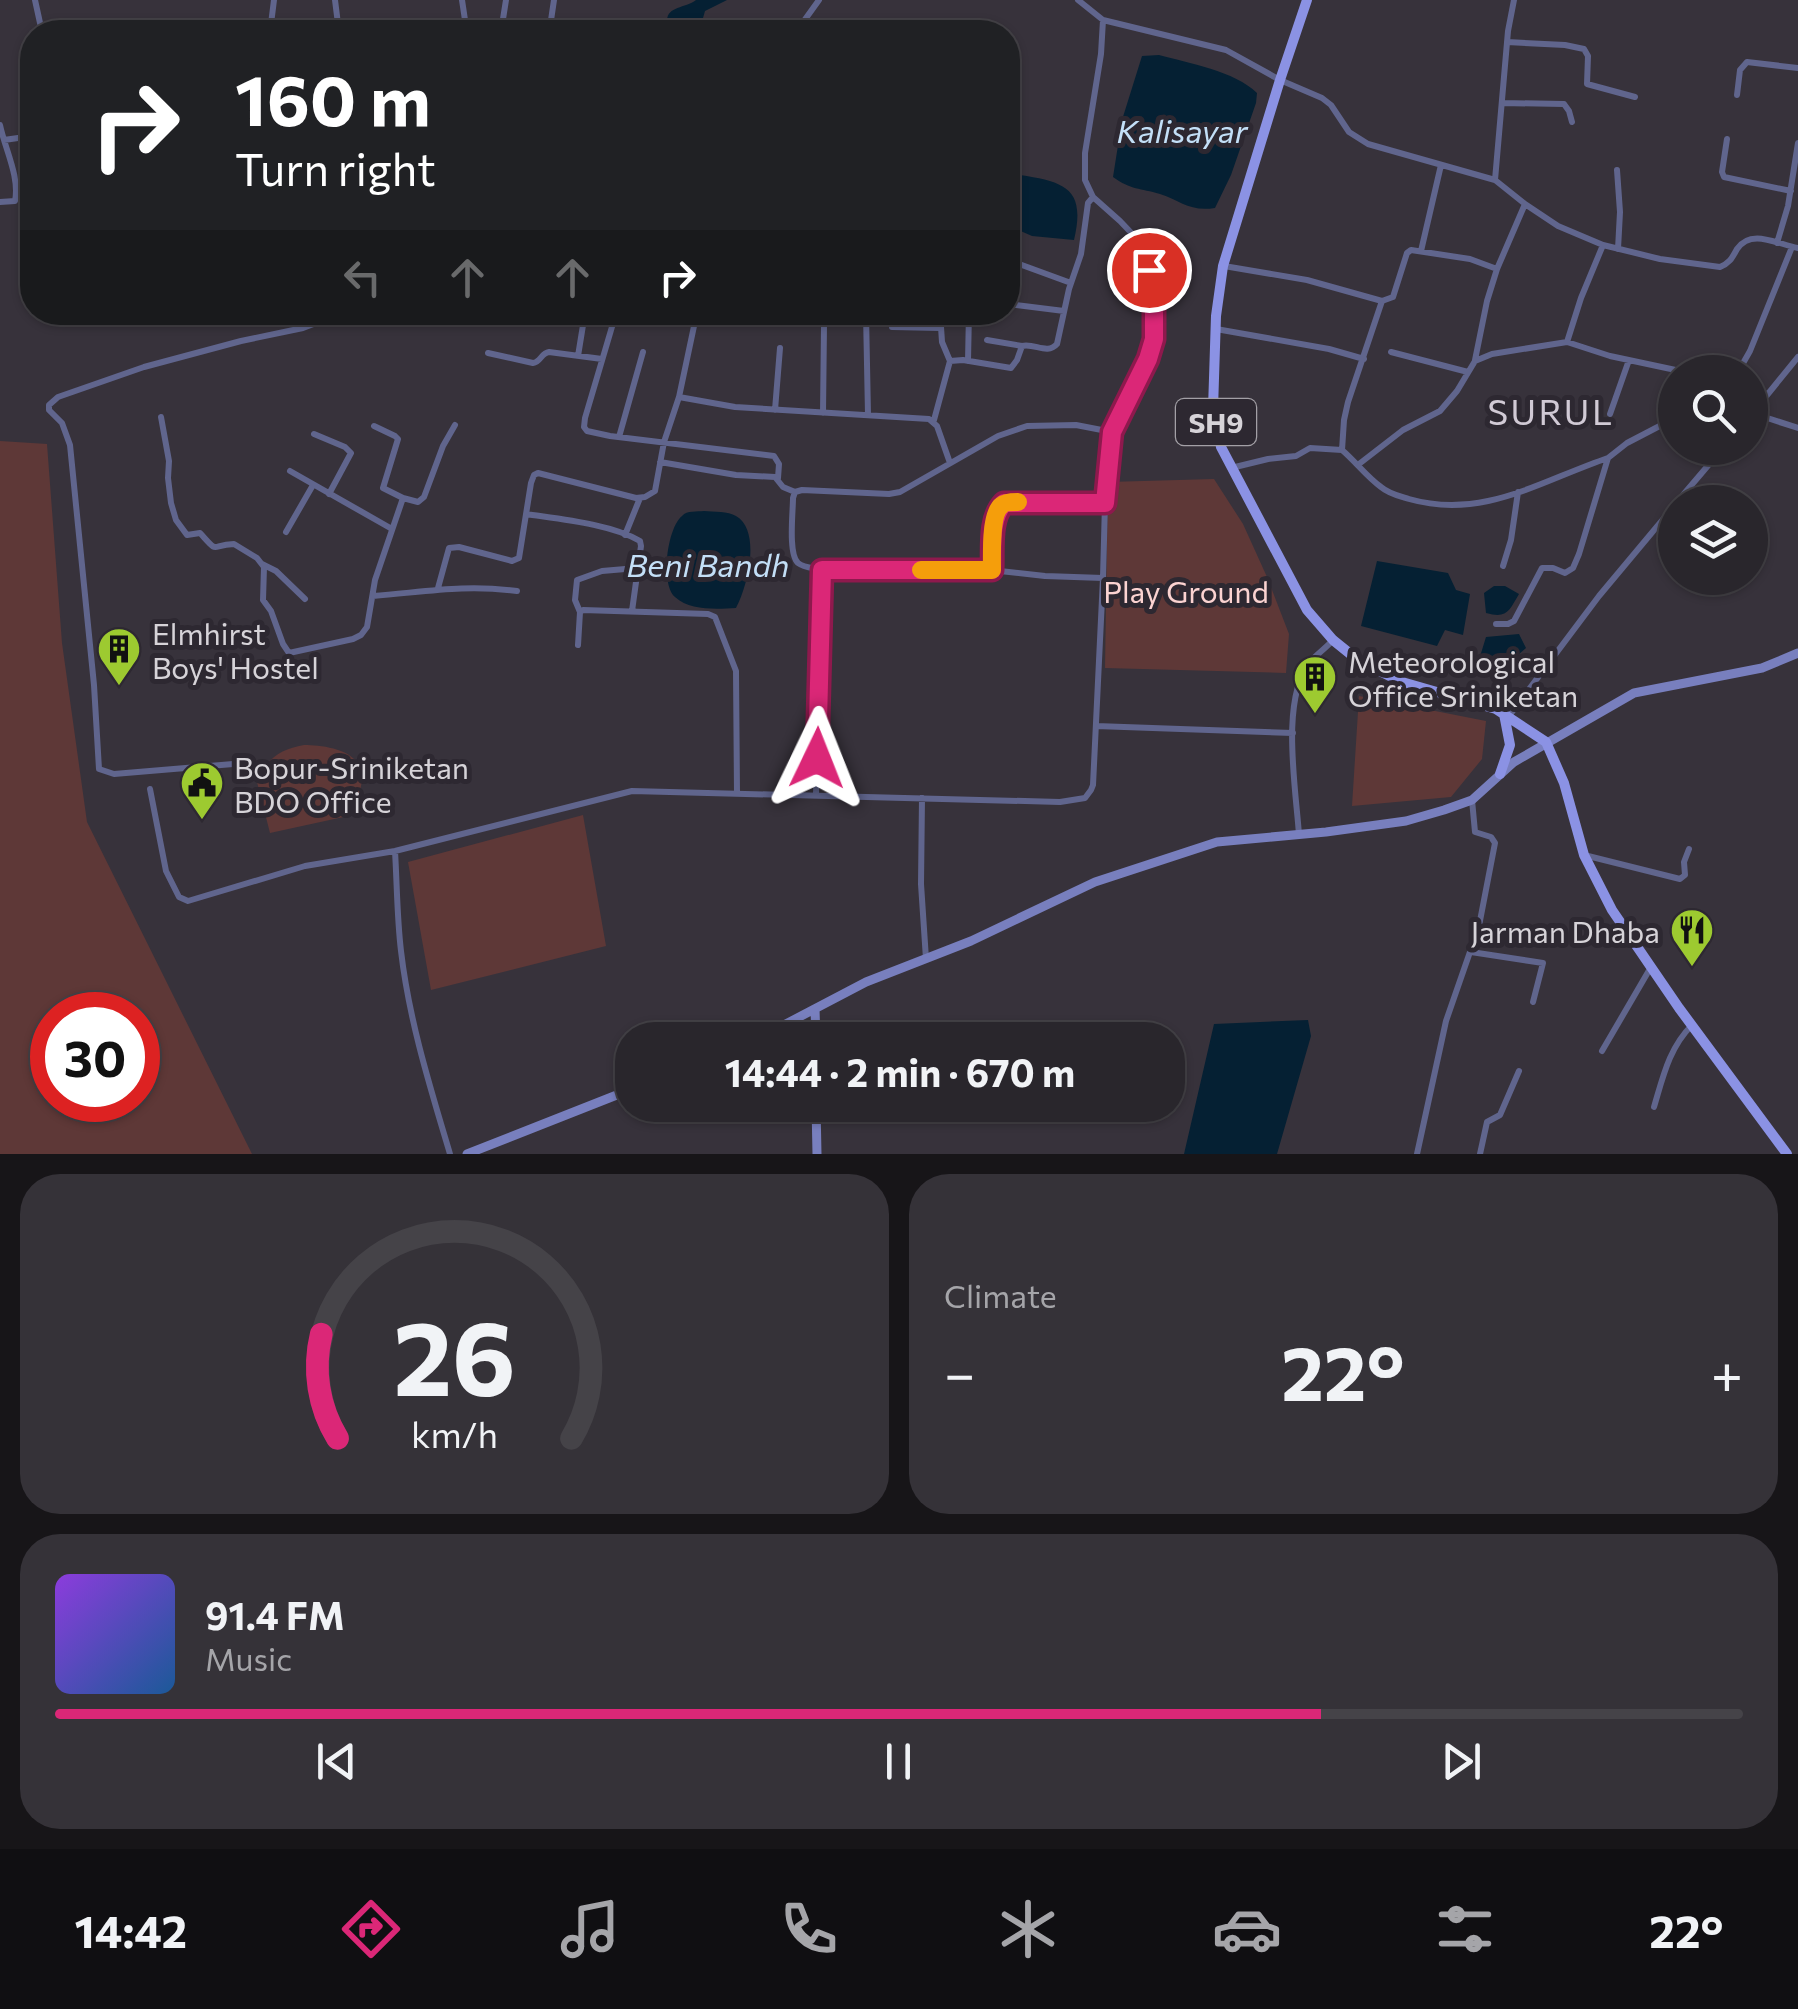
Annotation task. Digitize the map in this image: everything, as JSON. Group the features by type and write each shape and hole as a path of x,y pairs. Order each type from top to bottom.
{"main road":[{"name":"SH9","path":"1307,0 1223,266 1213,409 1220,447 1308,610 1333,640 1359,661 1402,682 1506,714 1546,742"},
{"path":"789,1022 866,982 970,942 1113,876 1217,842 1406,821 1472,800 1514,762 1634,692 1762,668 1798,654"},
{"path":"1500,774 1510,745 1506,714"},
{"path":"1546,742 1564,783 1584,855 1612,910 1787,1154"},
{"path":"816,1009 816,1022"},
{"path":"468,1154 615,1096"},
{"path":"816,1122 816,1154"}],"street":[{"path":"503,20 506,0"},
{"path":"1078,0 1104,20 1226,50 1322,98 1349,132 1368,144 1495,180 1558,226 1603,245 1720,267 1728,263 1747,238 1795,248 1748,355"},
{"path":"1495,180 1514,0"},
{"path":"150,789 166,870 179,897 188,901 305,866 395,850 632,790 1060,802 1085,798 1092,790 1105,503 1112,432 1154,339 1152,280 1139,241 1093,197 1084,180 1104,20"},
{"path":"1507,42 1566,45 1584,50 1588,56 1588,84 1635,96"},
{"path":"1737,95 1740,70 1747,62 1798,68"},
{"path":"1502,104 1564,104 1572,122"},
{"path":"0,125 17,196 15,201 0,202"},
{"path":"4,140 20,138"},
{"path":"1728,140 1724,177 1791,191"},
{"path":"1777,242 1786,216 1798,142"},
{"path":"1421,251 1440,165"},
{"path":"1617,170 1618,249"},
{"path":"986,340 1052,349 1060,334 1081,254 1088,203 1093,197"},
{"path":"1359,464 1403,430 1440,411 1458,391 1475,361 1497,269 1525,204"},
{"path":"1567,342 1603,245"},
{"path":"1223,266 1307,280 1382,301 1393,297 1411,250 1497,269"},
{"path":"1020,264 1071,282"},
{"path":"1342,450 1348,402 1382,301"},
{"path":"1020,306 1064,312"},
{"path":"245,762 114,774 99,769 70,445 62,424 48,410 58,397 144,367 311,325"},
{"path":"578,356 583,325"},
{"path":"612,325 584,427 592,433 774,456 783,487 795,492 900,492 998,436 1027,426 1076,425 1112,432"},
{"path":"438,588 448,548 459,547 512,561 519,558 531,483 538,473 640,498 649,496 654,490 679,397 694,325"},
{"path":"822,413 824,325"},
{"path":"866,325 868,416"},
{"path":"941,325 944,351 950,361 934,420 950,464"},
{"path":"968,361 969,325"},
{"path":"892,327 941,328"},
{"path":"1216,329 1364,359"},
{"path":"1475,361 1492,354 1567,342 1658,366"},
{"path":"950,361 1011,368 1022,346"},
{"path":"774,410 780,348"},
{"path":"488,353 533,363 546,352 602,359"},
{"path":"619,437 643,352"},
{"path":"1390,352 1468,372"},
{"path":"1768,393 1798,357"},
{"path":"1610,414 1629,360"},
{"path":"679,397 736,407 934,420"},
{"path":"161,417 171,503 182,530 189,536 200,533 214,549 234,544 269,566 304,599"},
{"path":"1768,419 1798,428"},
{"path":"374,426 398,439 382,485 384,490 418,502 424,497 455,425"},
{"path":"1230,468 1296,456 1310,448 1342,450 1388,492 1432,504 1468,506 1608,458 1658,427"},
{"path":"314,434 351,452 329,494"},
{"path":"1496,624 1514,621 1542,568 1565,573 1572,568 1608,458"},
{"path":"660,462 778,478"},
{"path":"1692,485 1709,465"},
{"path":"290,471 392,529"},
{"path":"286,532 314,485"},
{"path":"795,492 794,559 800,565 822,570 992,570 1103,578"},
{"path":"1503,566 1518,492"},
{"path":"262,564 264,600 289,653 361,635 369,621 375,580 402,498"},
{"path":"626,535 640,498"},
{"path":"992,570 995,517 1004,503 1105,503"},
{"path":"526,514 577,522 640,541 632,612"},
{"path":"1506,714 1658,525"},
{"path":"578,645 577,580 602,571 638,568"},
{"path":"816,795 822,570"},
{"path":"373,596 485,586 517,590"},
{"path":"580,612 590,609 708,614 718,623 736,671 736,793"},
{"path":"1299,835 1292,714 1303,674 1333,640"},
{"path":"1096,726 1292,733"},
{"path":"922,798 926,959"},
{"path":"1416,1154 1446,1021 1479,926 1495,843 1494,839 1475,832 1472,800"},
{"path":"1584,855 1680,879 1685,874 1684,859 1690,849"},
{"path":"395,850 408,995 423,1064 450,1154"},
{"path":"1470,952 1543,963 1533,1002"},
{"path":"1602,1051 1651,966"},
{"path":"1654,1107 1673,1048 1692,1025"},
{"path":"1480,1154 1487,1122 1500,1115 1518,1071"}],"green space":[{"path":"0,441 47,444 62,643 87,822 252,1154 0,1154"},
{"name":"Play Ground","path":"1214,479 1243,524 1289,634 1286,673 1105,668 1108,482"},
{"path":"1359,696 1486,721 1482,759 1451,797 1352,806"},
{"path":"304,745 341,751 356,761 362,778 359,793 348,816 270,833 257,782 275,756"},
{"path":"583,815 606,946 431,990 408,862"}],"water":[{"path":"727,0 705,11 702,20 668,20 674,10 691,3"},
{"name":"Kalisayar","path":"1159,55 1224,73 1257,93 1231,175 1215,208 1192,207 1113,177 1122,120 1142,56"},
{"path":"1020,175 1060,185 1069,191 1077,209 1074,240 1032,236 1020,231"},
{"name":"Beni Bandh","path":"704,511 736,516 749,534 748,574 736,608 696,607 681,602 670,590 667,556 672,532 684,514"},
{"path":"1377,561 1448,573 1456,590 1470,594 1463,635 1445,630 1437,646 1361,626"},
{"path":"1494,586 1505,586 1519,594 1503,614 1486,613 1484,593"},
{"path":"1519,634 1526,648 1511,665 1512,673 1478,663 1486,637"},
{"path":"1308,1020 1311,1036 1277,1154 1184,1154 1214,1024"}],"slow traffic":[{"path":"921,570 992,570 999,506 1018,502"}],"place":[{"name":"Elmhirst Boys' Hostel","path":"119,687"},
{"name":"Meteorological Office Sriniketan","path":"1315,715"},
{"name":"Bopur-Sriniketan BDO Office","path":"202,821"},
{"name":"Jarman Dhaba","path":"1692,968"}],"district":[{"name":"SURUL","path":"1551,410"}],"route":[{"path":"817,758 822,570 992,570 995,517 1004,503 1105,503 1110,437 1154,339 1154,297 1149,270"}]}
